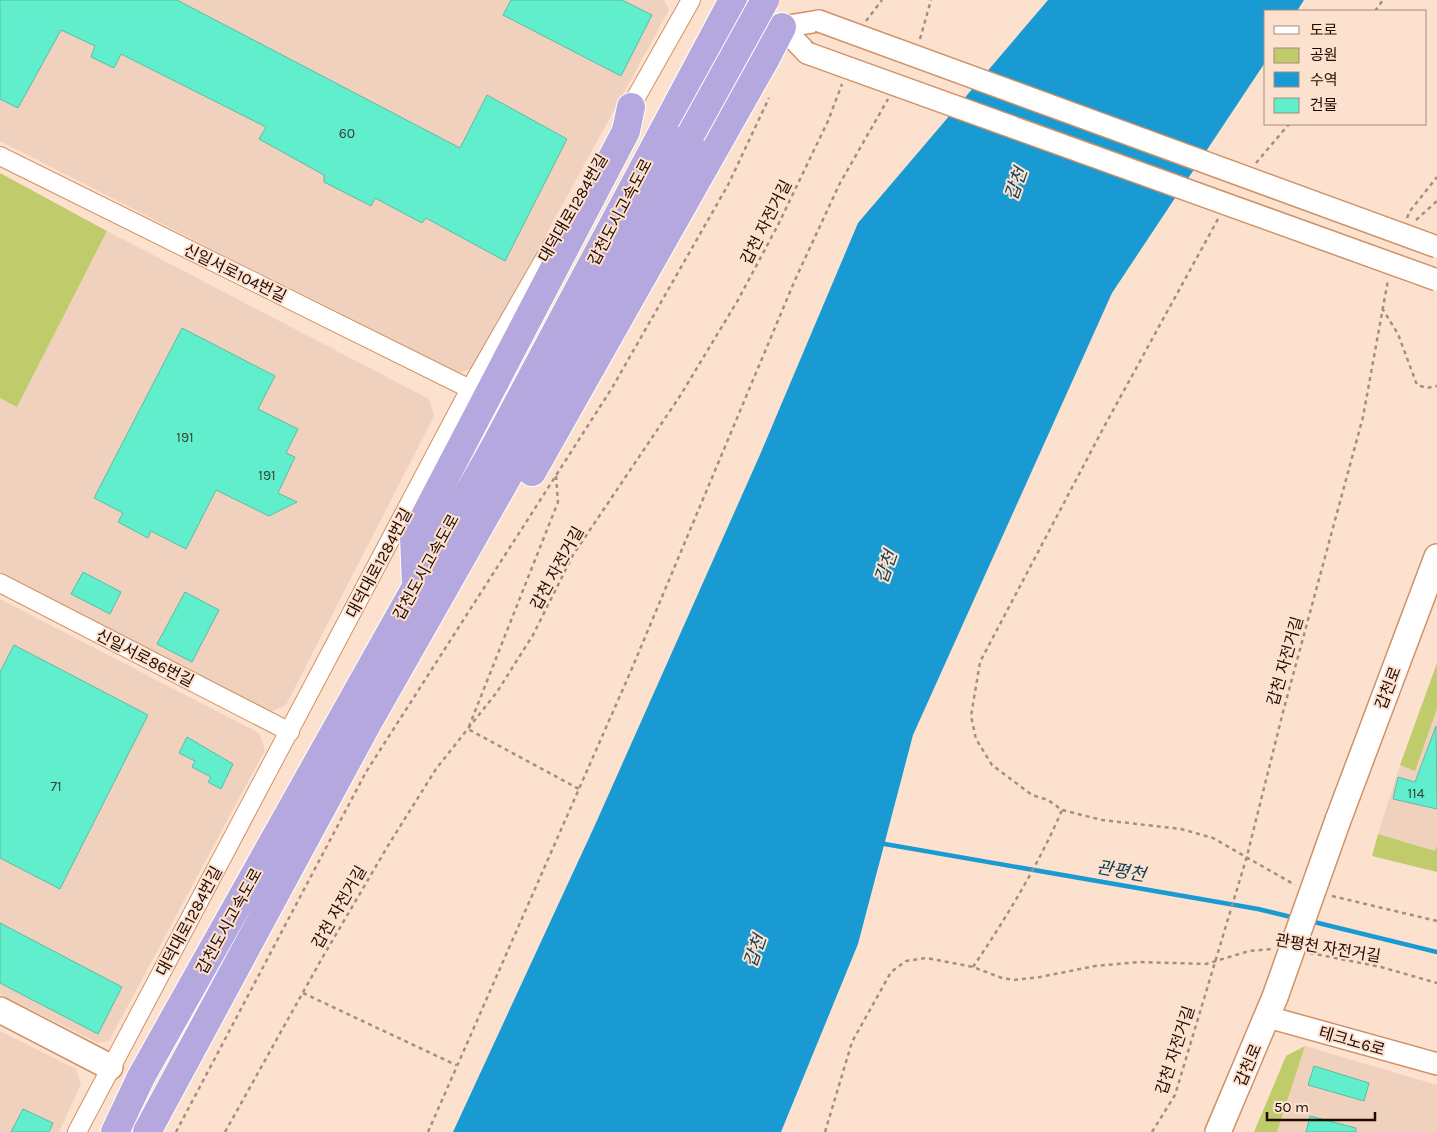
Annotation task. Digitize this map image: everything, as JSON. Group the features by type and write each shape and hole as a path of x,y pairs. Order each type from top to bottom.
{"highway":[{"name":"갑천도시고속도로","path":"147,1132 366,726 516,462 679,128 733,0"},
{"name":"갑천도시고속도로","path":"115,1132 141,1078 495,446 679,128 765,0"},
{"path":"451,578 518,497 782,27"},
{"path":"416,585 414,537 626,131 631,107"}],"main road":[{"path":"738,0 782,27"},
{"name":"갑천로","path":"1218,1132 1271,1007 1338,820 1437,557"},
{"path":"0,1010 110,1067"}],"street":[{"name":"대덕대로1284번길","path":"77,1132 470,389 691,0"},
{"path":"782,27 819,21 1437,247"},
{"path":"782,27 807,53 1437,280"},
{"name":"신일서로104번길","path":"0,156 470,389"},
{"name":"신일서로86번길","path":"0,583 290,732"},
{"name":"테크노6로","path":"1271,1007 1437,1064"}],"path":[{"path":"865,23 882,0"},
{"path":"920,40 931,0"},
{"name":"갑천 자전거길","path":"225,1132 302,993 436,768 497,692 537,627 573,555 680,396 738,300 786,208 828,121 844,77"},
{"path":"176,1132 366,772 612,388 736,169 773,90"},
{"path":"428,1132 579,789 795,280 839,184 892,92"},
{"path":"1253,167 1287,125"},
{"path":"1406,220 1410,211 1437,177"},
{"path":"1412,225 1424,211 1437,201"},
{"path":"1218,217 1105,425 980,662 971,716 976,739 992,765 1032,795 1048,800 1062,810 1102,820 1181,829 1213,838 1247,856 1292,884 1301,886"},
{"name":"갑천 자전거길","path":"1152,1132 1175,1095 1247,856 1283,712 1363,417 1390,272"},
{"path":"1382,308 1398,334 1417,385 1427,388 1437,386"},
{"path":"556,475 558,502 468,729 579,789"},
{"path":"974,967 1052,833 1062,810"},
{"path":"1327,894 1352,902 1437,921"},
{"name":"관평천 자전거길","path":"825,1132 852,1042 891,972 906,961 926,958 974,967 1002,978 1014,980 1095,966 1139,962 1206,964 1249,951 1275,948"},
{"name":"관평천 자전거길","path":"1304,952 1381,967 1437,983"},
{"path":"302,993 456,1065"}],"shaded area":[{"path":"0,0 664,0 669,10 473,368 457,374 0,141"},
{"path":"107,231 429,399 434,416 286,705 270,712 0,572 0,398 17,406"},
{"path":"0,599 259,733 265,750 109,1041 98,1043 0,994"},
{"path":"1437,709 1437,845 1435,851 1378,834 1400,765 1415,771"},
{"path":"0,1031 76,1069 81,1084 59,1132 0,1132"},
{"path":"1305,1046 1437,1085 1437,1132 1277,1132"}],"green space":[{"path":"0,173 107,231 17,407 0,398"},
{"path":"1437,663 1437,709 1415,771 1400,765"},
{"path":"1378,834 1435,851 1437,845 1437,872 1372,856"},
{"path":"1305,1046 1277,1132 1254,1132 1286,1056"}],"water":[{"name":"갑천","path":"1048,0 1304,0 1298,10 1264,10 1264,64 1112,293 913,735 858,944 781,1132 453,1132 595,825 759,457 858,223"}],"building":[{"path":"0,0 177,0 460,148 487,95 567,139 505,261 426,218 422,223 375,198 371,206 324,182 324,175 259,139 266,127 121,54 114,68 91,57 95,46 61,30 18,108 0,99"},
{"path":"511,0 622,0 652,15 621,76 503,15"},
{"path":"182,328 275,376 258,409 298,429 286,453 295,457 278,493 297,502 269,516 216,490 186,549 151,531 148,538 118,522 123,513 94,498"},
{"path":"83,572 121,592 110,614 71,594"},
{"path":"185,592 219,610 192,662 157,644"},
{"path":"14,645 148,715 60,889 0,858 0,672"},
{"path":"1436,726 1437,809 1393,799 1398,777 1415,782"},
{"path":"187,737 233,764 221,789 208,782 211,777 192,767 195,761 179,753"},
{"path":"0,923 122,987 98,1034 0,983"},
{"path":"1314,1066 1369,1083 1364,1101 1308,1085"},
{"path":"23,1109 53,1123 49,1132 11,1132"},
{"path":"1310,1116 1356,1128 1356,1132 1306,1132"}],"waterway":[{"name":"관평천","path":"879,843 1258,909 1295,918"},
{"name":"관평천","path":"1310,921 1437,952"}]}
